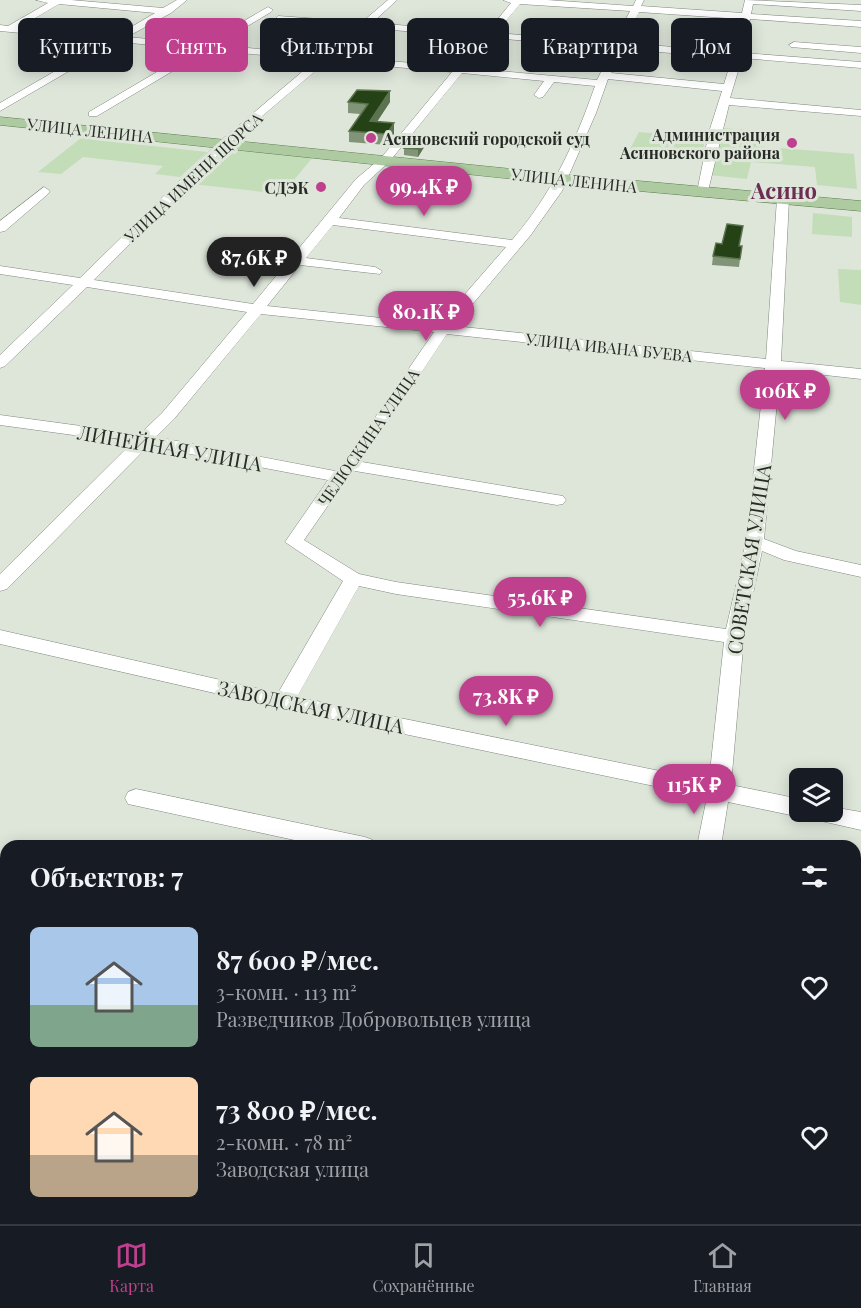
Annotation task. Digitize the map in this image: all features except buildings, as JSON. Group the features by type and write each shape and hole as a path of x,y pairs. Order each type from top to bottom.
{"main road":[{"name":"УЛИЦА ЛЕНИНА","path":"0,121 561,179 861,206"}],"street":[{"path":"40,0 168,11"},
{"path":"133,31 183,0"},
{"name":"УЛИЦА ИМЕНИ ЩОРСА","path":"372,18 393,0"},
{"path":"501,0 638,4 861,24"},
{"path":"0,34 5,28 59,1"},
{"path":"502,18 517,1"},
{"path":"746,18 749,1 861,8"},
{"name":"ЧЕЛЮСКИНА УЛИЦА","path":"631,18 638,4"},
{"path":"248,22 268,10"},
{"path":"795,45 861,50"},
{"path":"836,63 838,48"},
{"path":"752,56 861,65"},
{"path":"0,108 62,72"},
{"path":"93,114 164,72"},
{"name":"УЛИЦА ИМЕНИ ЩОРСА","path":"0,363 165,204 223,144 310,72"},
{"path":"0,585 168,416 298,261 360,182 385,160 457,72"},
{"path":"482,72 728,88"},
{"name":"ЧЕЛЮСКИНА УЛИЦА","path":"353,579 294,543 444,328 513,244 525,233 556,190 591,113 606,72"},
{"path":"703,192 715,132 733,72"},
{"path":"539,95 552,78"},
{"path":"725,101 861,113"},
{"path":"0,228 44,191"},
{"name":"СОВЕТСКАЯ УЛИЦА","path":"710,840 719,791 734,637 755,542 773,365 783,199"},
{"path":"330,221 513,244"},
{"path":"298,261 375,271"},
{"name":"УЛИЦА ИВАНА БУЕВА","path":"0,270 257,309 861,374"},
{"name":"ЛИНЕЙНАЯ УЛИЦА","path":"0,420 557,500"},
{"path":"755,542 791,556 861,571"},
{"path":"284,702 353,579 396,588 734,637"},
{"name":"ЗАВОДСКАЯ УЛИЦА","path":"0,637 284,702 789,806"},
{"path":"136,798 336,840"},
{"path":"843,817 861,821"}],"green space":[{"path":"720,128 757,130 756,146 854,154 857,189 817,185 815,167 751,162 747,179 709,175"},
{"path":"639,132 705,138 702,157 630,149"},
{"path":"81,138 207,152 180,177 155,174 163,166 83,157 61,174 38,172"},
{"path":"228,148 314,156 282,194 192,184"},
{"path":"813,213 852,217 852,237 812,234"},
{"path":"838,269 861,270 861,305 840,302"}],"place":[{"name":"Асиновский городской суд","path":"371,138"},
{"name":"Администрация Асиновского района","path":"792,143"},
{"name":"СДЭК","path":"321,187"}],"district":[{"name":"Асино","path":"784,190"}]}
